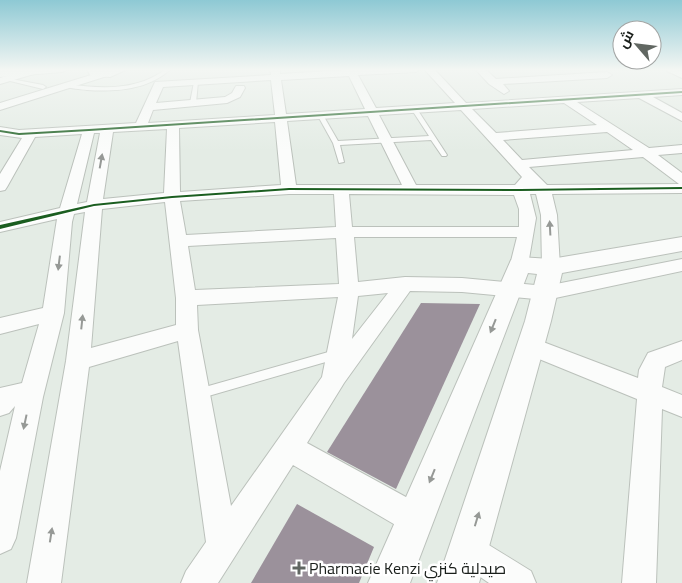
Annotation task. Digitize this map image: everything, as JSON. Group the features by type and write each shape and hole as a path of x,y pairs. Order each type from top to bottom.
{"street":[{"path":"0,101 15,96"},
{"path":"0,107 34,96"},
{"path":"141,126 154,96"},
{"path":"150,107 227,100 234,96"},
{"path":"278,96 289,190"},
{"path":"364,96 410,189"},
{"path":"454,96 492,137 522,177 543,190 682,188"},
{"path":"511,96 519,103"},
{"path":"0,132 30,134 624,96"},
{"path":"644,96 682,118"},
{"path":"567,100 644,151 682,180"},
{"path":"173,125 172,196 186,298 187,330 223,547"},
{"path":"492,137 608,128"},
{"path":"44,583 100,207 98,130"},
{"path":"0,538 32,391 53,313 66,216 98,130"},
{"path":"0,187 30,134"},
{"path":"0,156 22,147"},
{"path":"0,239 66,216 100,207 172,196 341,188 410,189 522,177 644,151 682,149"},
{"path":"389,583 514,277 526,232 528,208 522,177"},
{"path":"334,380 349,290 341,188"},
{"path":"458,583 530,346 548,280 549,215 543,190"},
{"path":"0,227 66,216"},
{"path":"178,241 344,232 526,232"},
{"path":"548,280 682,244"},
{"path":"186,298 349,290 405,284 514,277 548,280 682,266"},
{"path":"198,583 334,380 405,284"},
{"path":"0,326 53,313"},
{"path":"78,360 187,330"},
{"path":"530,346 682,406"},
{"path":"639,583 648,393 651,370 656,360 682,350"},
{"path":"2,400 32,391"},
{"path":"289,448 415,519"},
{"path":"468,550 519,583"}],"lane":[{"path":"193,104 194,96"},
{"path":"415,110 444,155"},
{"path":"321,116 336,143 341,162"},
{"path":"336,143 433,138"},
{"path":"198,394 339,354"}],"building":[{"path":"421,303 480,304 396,489 327,452"},
{"path":"297,504 374,547 359,583 251,583"}],"cycle path":[{"path":"0,131 19,134 616,96"},
{"path":"0,227 94,205 172,197 289,189 520,190 682,188"}],"place":[{"name":"Pharmacie Kenzi صيدلية كنزي","path":"299,568"}]}
